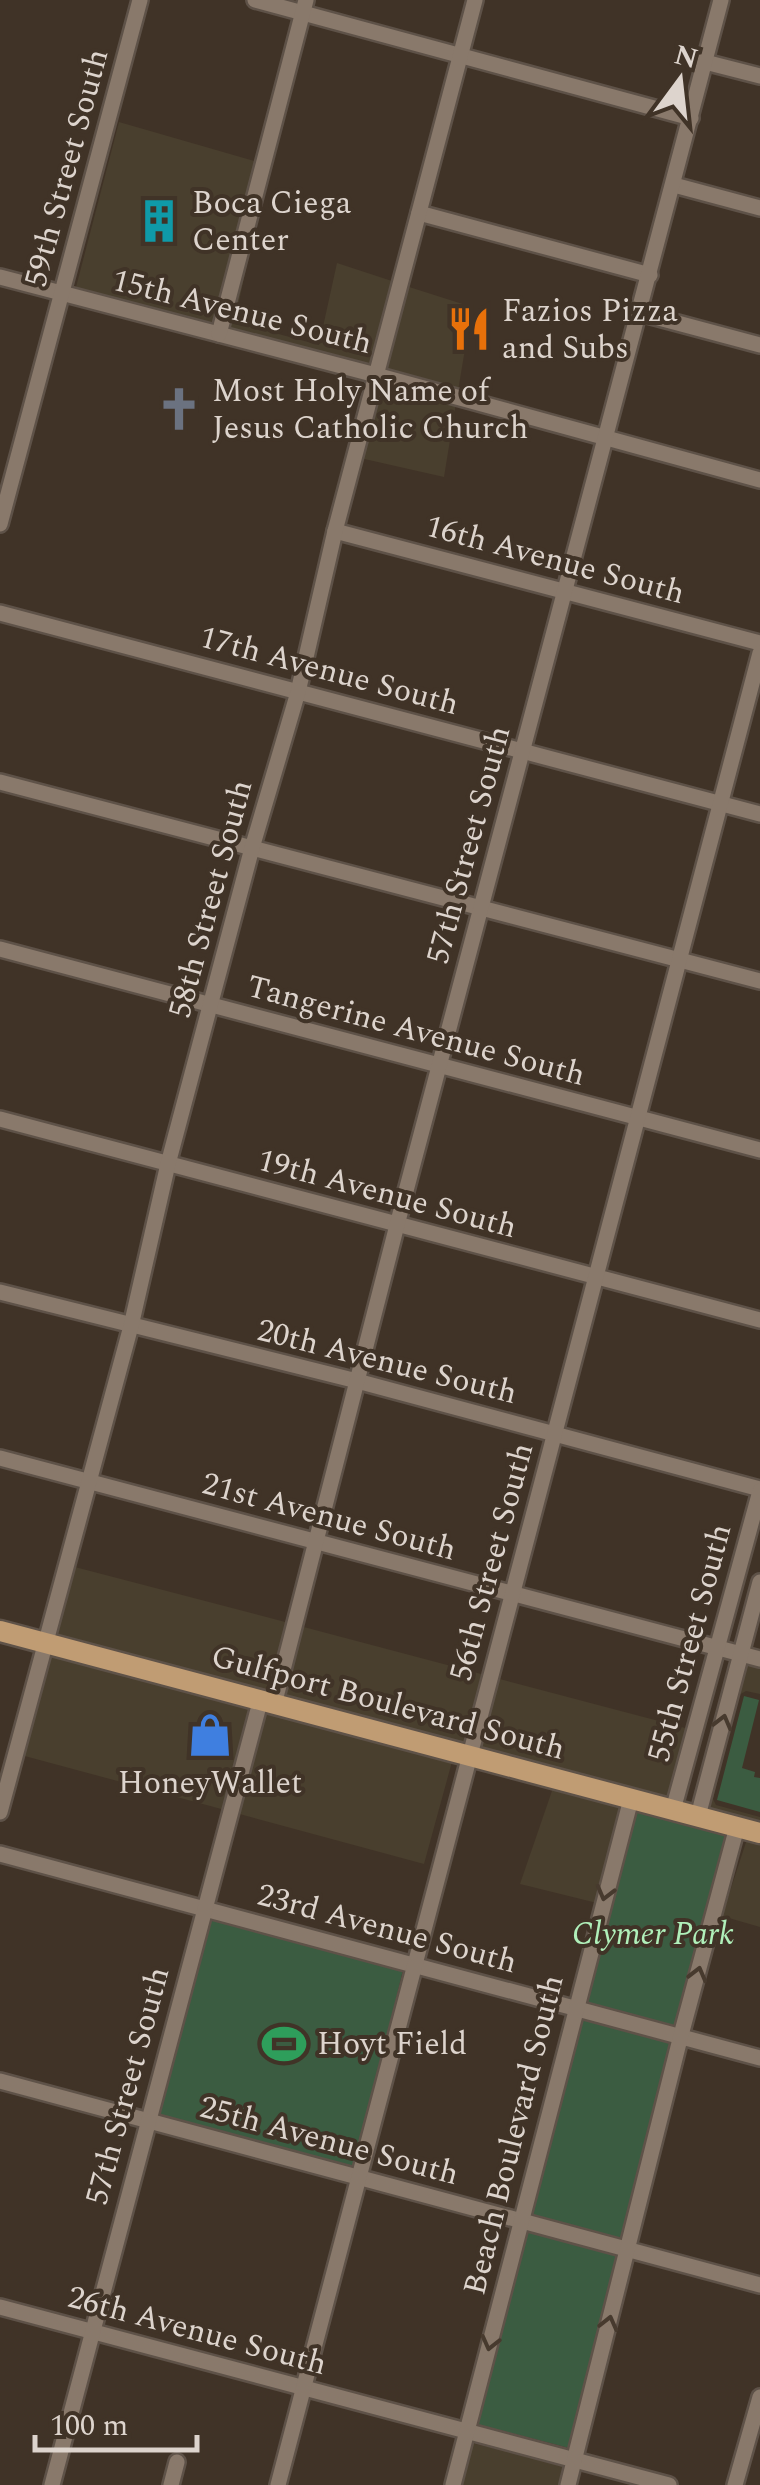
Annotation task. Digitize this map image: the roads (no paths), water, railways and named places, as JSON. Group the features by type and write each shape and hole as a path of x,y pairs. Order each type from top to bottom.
{"main road":[{"name":"Gulfport Boulevard South","path":"0,1631 760,1833"}],"street":[{"name":"59th Street South","path":"0,524 140,0"},
{"path":"255,0 305,6 460,55 691,118"},
{"name":"58th Street South","path":"1,1807 131,1326 210,1005 298,692 335,531 475,0"},
{"name":"57th Street South","path":"52,2485 204,1909 316,1542 722,0"},
{"path":"220,334 305,6"},
{"path":"705,62 760,76"},
{"path":"674,185 760,208"},
{"path":"419,213 650,275"},
{"name":"15th Avenue South","path":"0,277 760,480"},
{"path":"640,314 760,345"},
{"name":"16th Avenue South","path":"335,531 760,643"},
{"name":"17th Avenue South","path":"0,613 760,814"},
{"name":"56th Street South","path":"278,2485 760,653"},
{"path":"0,782 760,980"},
{"name":"Tangerine Avenue South","path":"0,949 760,1150"},
{"name":"19th Avenue South","path":"0,1119 760,1320"},
{"name":"20th Avenue South","path":"0,1292 357,1381 760,1490"},
{"name":"21st Avenue South","path":"0,1458 760,1659"},
{"name":"55th Street South","path":"673,1810 760,1490"},
{"name":"55th Street South","path":"698,1816 760,1582"},
{"name":"Beach Boulevard South","path":"454,2485 630,1798"},
{"path":"568,2485 681,2035 738,1827"},
{"name":"23rd Avenue South","path":"0,1854 760,2058"},
{"name":"25th Avenue South","path":"0,2080 760,2284"},
{"name":"26th Avenue South","path":"0,2306 669,2485"},
{"path":"735,2485 760,2396"},
{"path":"171,2485 177,2462"}],"place":[{"name":"Boca Ciega Center","path":"159,221"},
{"name":"Fazios Pizza and Subs","path":"469,329"},
{"name":"Most Holy Name of Jesus Catholic Church","path":"179,409"},
{"name":"HoneyWallet","path":"210,1735"},
{"name":"Hoyt Field","path":"284,2044"}],"park label":[{"name":"Clymer Park","path":"653,1934"}]}
